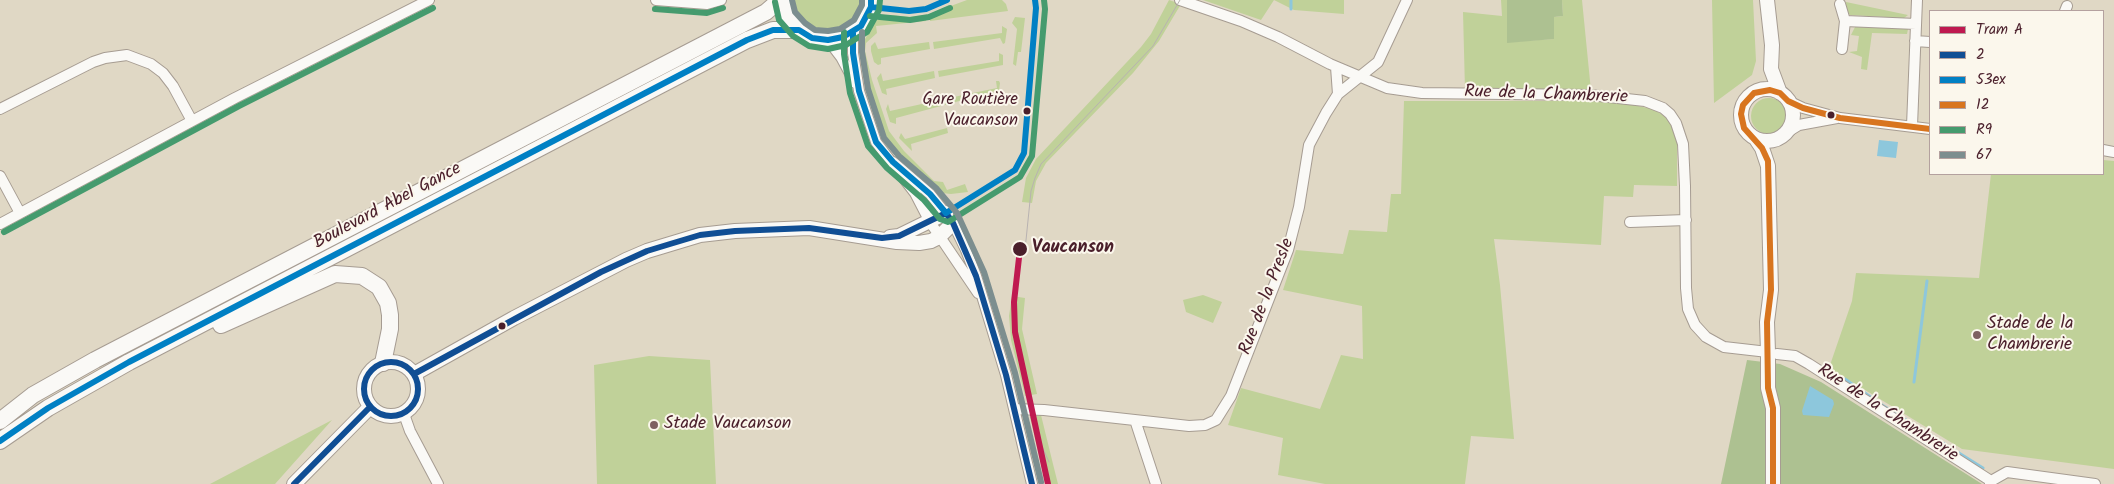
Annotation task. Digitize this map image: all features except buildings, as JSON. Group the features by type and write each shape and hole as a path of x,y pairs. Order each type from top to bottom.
{"main road":[{"path":"782,0 787,16 799,30 812,38 828,40 843,38 861,26 870,7 871,0"},
{"name":"Boulevard Abel Gance","path":"0,421 33,396 96,360 766,12 782,0"},
{"name":"Boulevard Abel Gance","path":"0,441 48,408 129,362 747,40 773,30 799,30"},
{"path":"129,362 212,329 335,274 362,276 379,287 384,295 390,315 383,363"}],"street":[{"path":"0,224 192,121 429,0"},
{"path":"656,0 707,4 721,0"},
{"name":"Rue de la Chambrerie","path":"1180,0 1278,36 1336,67 1374,84 1400,91 1466,94 1590,95 1635,99 1655,104 1670,114 1680,132 1684,162 1686,288 1688,309 1695,325 1706,336 1724,347 1795,356 1990,482"},
{"name":"Rue de la Presle","path":"1014,409 1044,410 1189,426 1205,425 1216,420 1224,409 1288,250 1299,207 1309,145 1338,94 1373,68 1383,53 1407,0"},
{"path":"1762,90 1771,69 1772,46 1767,0"},
{"path":"1912,126 1917,0"},
{"path":"1840,4 1845,21 1842,49"},
{"path":"1845,21 1916,24"},
{"path":"853,32 853,53 859,91 876,142 915,192 930,222 983,299"},
{"path":"828,40 841,58 859,91"},
{"path":"1915,41 1929,42"},
{"path":"0,110 93,62 112,56 127,56 151,64 163,73 173,86 192,121"},
{"path":"1336,67 1338,94"},
{"path":"1768,161 1793,117 1771,69"},
{"path":"1773,484 1773,408 1768,388 1772,353 1767,322 1771,290 1768,161 1756,139 1744,128 1741,114 1747,98 1762,90 1770,90 1803,108 1840,118 1929,129"},
{"path":"1756,139 1765,142 1782,136 1799,126 1840,118"},
{"path":"893,162 930,194 949,218 976,276 1006,375 1032,484"},
{"path":"0,176 20,213"},
{"path":"882,238 899,236 930,222 949,218"},
{"path":"414,374 601,272 633,257 700,235 735,231 810,228 882,238 897,242 919,243 931,241 939,236 949,218"},
{"path":"1630,222 1686,220"},
{"path":"396,362 403,364 414,374 418,384 418,396 413,407 404,414 395,417 386,416 377,413 370,407 365,396 364,385 368,374 375,367 383,363 396,362"},
{"path":"294,484 370,407"},
{"path":"404,414 438,484"},
{"path":"1135,420 1156,484"},
{"path":"1990,482 2007,472 2095,484"}],"green space":[{"path":"793,0 863,0 861,11 850,25 835,32 817,31 802,22 793,8"},
{"path":"967,0 1002,0 1006,4 1008,11 930,21 929,14"},
{"path":"1169,0 1181,4 1159,41 1133,73 1046,163 1036,181 1032,203 1022,202 1026,178 1036,159 1141,47 1151,34"},
{"path":"1203,0 1274,0 1261,20"},
{"path":"1274,0 1344,0 1344,14 1294,10"},
{"path":"1501,0 1507,0 1507,42 1554,39 1554,17 1563,16 1562,0 1582,0 1591,91 1465,90 1463,12 1502,16"},
{"path":"1507,0 1562,0 1563,16 1554,17 1554,39 1507,43"},
{"path":"1712,0 1753,0 1756,61 1752,75 1714,103"},
{"path":"1846,2 1908,15 1904,18 1850,15 1846,11"},
{"path":"892,15 909,17 925,15 926,21 876,26 877,33 866,43 865,51 872,80 889,131 904,151 934,181 943,182 947,190 965,184 968,192 942,193 930,187 889,142 881,127 867,78 861,46 876,20"},
{"path":"1015,17 1025,18 1021,52 1018,52 1016,66 1013,64 1017,29 1012,23"},
{"path":"1002,26 1007,29 1005,43 1003,44 1000,38 934,49 933,42 1002,33"},
{"path":"1855,27 1908,29 1907,34 1872,33 1867,70 1861,69 1862,57 1849,52 1857,51 1859,36 1851,35"},
{"path":"875,42 878,49 929,42 930,49 881,58 881,64 878,65 874,62 871,51 871,46"},
{"path":"999,53 1003,55 1003,65 939,77 938,71 999,61"},
{"path":"934,71 935,78 886,89 887,95 882,93 877,78 881,73 883,81"},
{"path":"996,81 1000,83 998,98 995,91 945,105 944,99 997,88"},
{"path":"1769,98 1781,104 1787,116 1781,128 1769,134 1757,128 1751,116 1757,104"},
{"path":"940,100 941,106 896,118 896,124 890,122 886,109 888,104 890,111"},
{"path":"1404,101 1595,101 1629,104 1652,109 1667,117 1677,137 1677,186 1634,185 1633,197 1604,196 1601,245 1494,239 1514,439 1471,436 1465,484 1325,484 1278,475 1283,438 1228,425 1241,388 1320,409 1341,355 1363,359 1362,306 1283,290 1296,250 1343,254 1349,230 1387,232 1391,194 1401,194"},
{"path":"947,128 948,133 911,144 912,151 899,138 901,133 905,139"},
{"name":"Stade de la Chambrerie","path":"2104,160 2114,161 2114,469 1962,449 1829,368 1852,301 1856,273 1979,278 1991,175 2104,175"},
{"path":"1203,295 1222,302 1213,323 1186,312 1183,300"},
{"path":"1012,296 1025,298 1022,329 1037,394 1025,396 1011,340 1009,316"},
{"name":"Stade Vaucanson","path":"649,356 710,360 716,484 597,484 594,365"},
{"path":"1747,360 1780,364 1821,382 1982,484 1721,484"},
{"path":"1041,415 1058,484 1046,484 1030,417"},
{"path":"332,420 275,484 210,484"}],"water":[{"path":"1879,140 1898,142 1896,158 1877,156"},
{"path":"1810,386 1833,400 1834,404 1829,417 1803,415 1802,411"}],"waterway":[{"path":"1291,0 1291,9"},
{"path":"1914,382 1927,281"},
{"path":"1845,379 1882,405 1983,468"}],"tram line":[{"path":"1025,250 1031,191 1041,164 1153,46 1180,0"},
{"name":"A","path":"1020,249 1014,302 1015,332 1048,484"},
{"path":"1037,435 1049,462"}],"transit line":[{"name":"67","path":"792,0 795,12 805,23 815,30 828,31 840,29 854,20 862,5 862,0"},
{"name":"53ex","path":"0,441 48,408 129,362 747,40 773,30 799,30 812,38 828,40 843,37 861,26 871,7 871,0"},
{"name":"R9","path":"775,2 779,20 793,36 809,46 828,49 846,45 867,32 879,10 880,0"},
{"name":"53ex","path":"871,7 909,11 926,9 947,0"},
{"name":"53ex","path":"853,32 853,53 859,91 876,142 893,162 930,194 946,213 1015,170 1024,153 1036,8 1035,0"},
{"name":"R9","path":"844,32 844,54 850,93 868,146 887,168 924,200 940,219 948,222 1020,177 1032,156 1045,9 1044,0"},
{"name":"R9","path":"4,232 239,106 433,8"},
{"name":"R9","path":"655,9 707,13 723,8"},
{"name":"R9","path":"870,16 910,20 929,17 950,8"},
{"name":"67","path":"862,32 862,52 868,89 884,138 899,156 936,188 957,213 984,272 1015,373 1041,482"},
{"name":"12","path":"1773,484 1773,408 1768,388 1767,322 1771,290 1768,161 1762,148 1744,128 1741,114 1743,105 1754,93 1770,90 1780,93 1788,101 1803,108 1840,118 1929,129"},
{"name":"2","path":"946,213 953,223 976,276 1006,375 1032,484"},
{"name":"2","path":"414,374 601,272 647,251 670,244 700,235 735,231 809,228 882,238 899,236 946,213"},
{"name":"2","path":"386,362 396,362 406,366 414,374 418,389 414,404 406,412 396,416 386,416 376,412 368,404 364,394 364,384 368,374 376,366 386,362"},
{"name":"2","path":"294,484 370,407"}],"place":[{"name":"Gare Routière Vaucanson","path":"1027,111"},
{"name":"Vaucanson","path":"1020,249"},
{"name":"Stade de la Chambrerie","path":"1977,335"},
{"name":"Stade Vaucanson","path":"654,425"}]}
